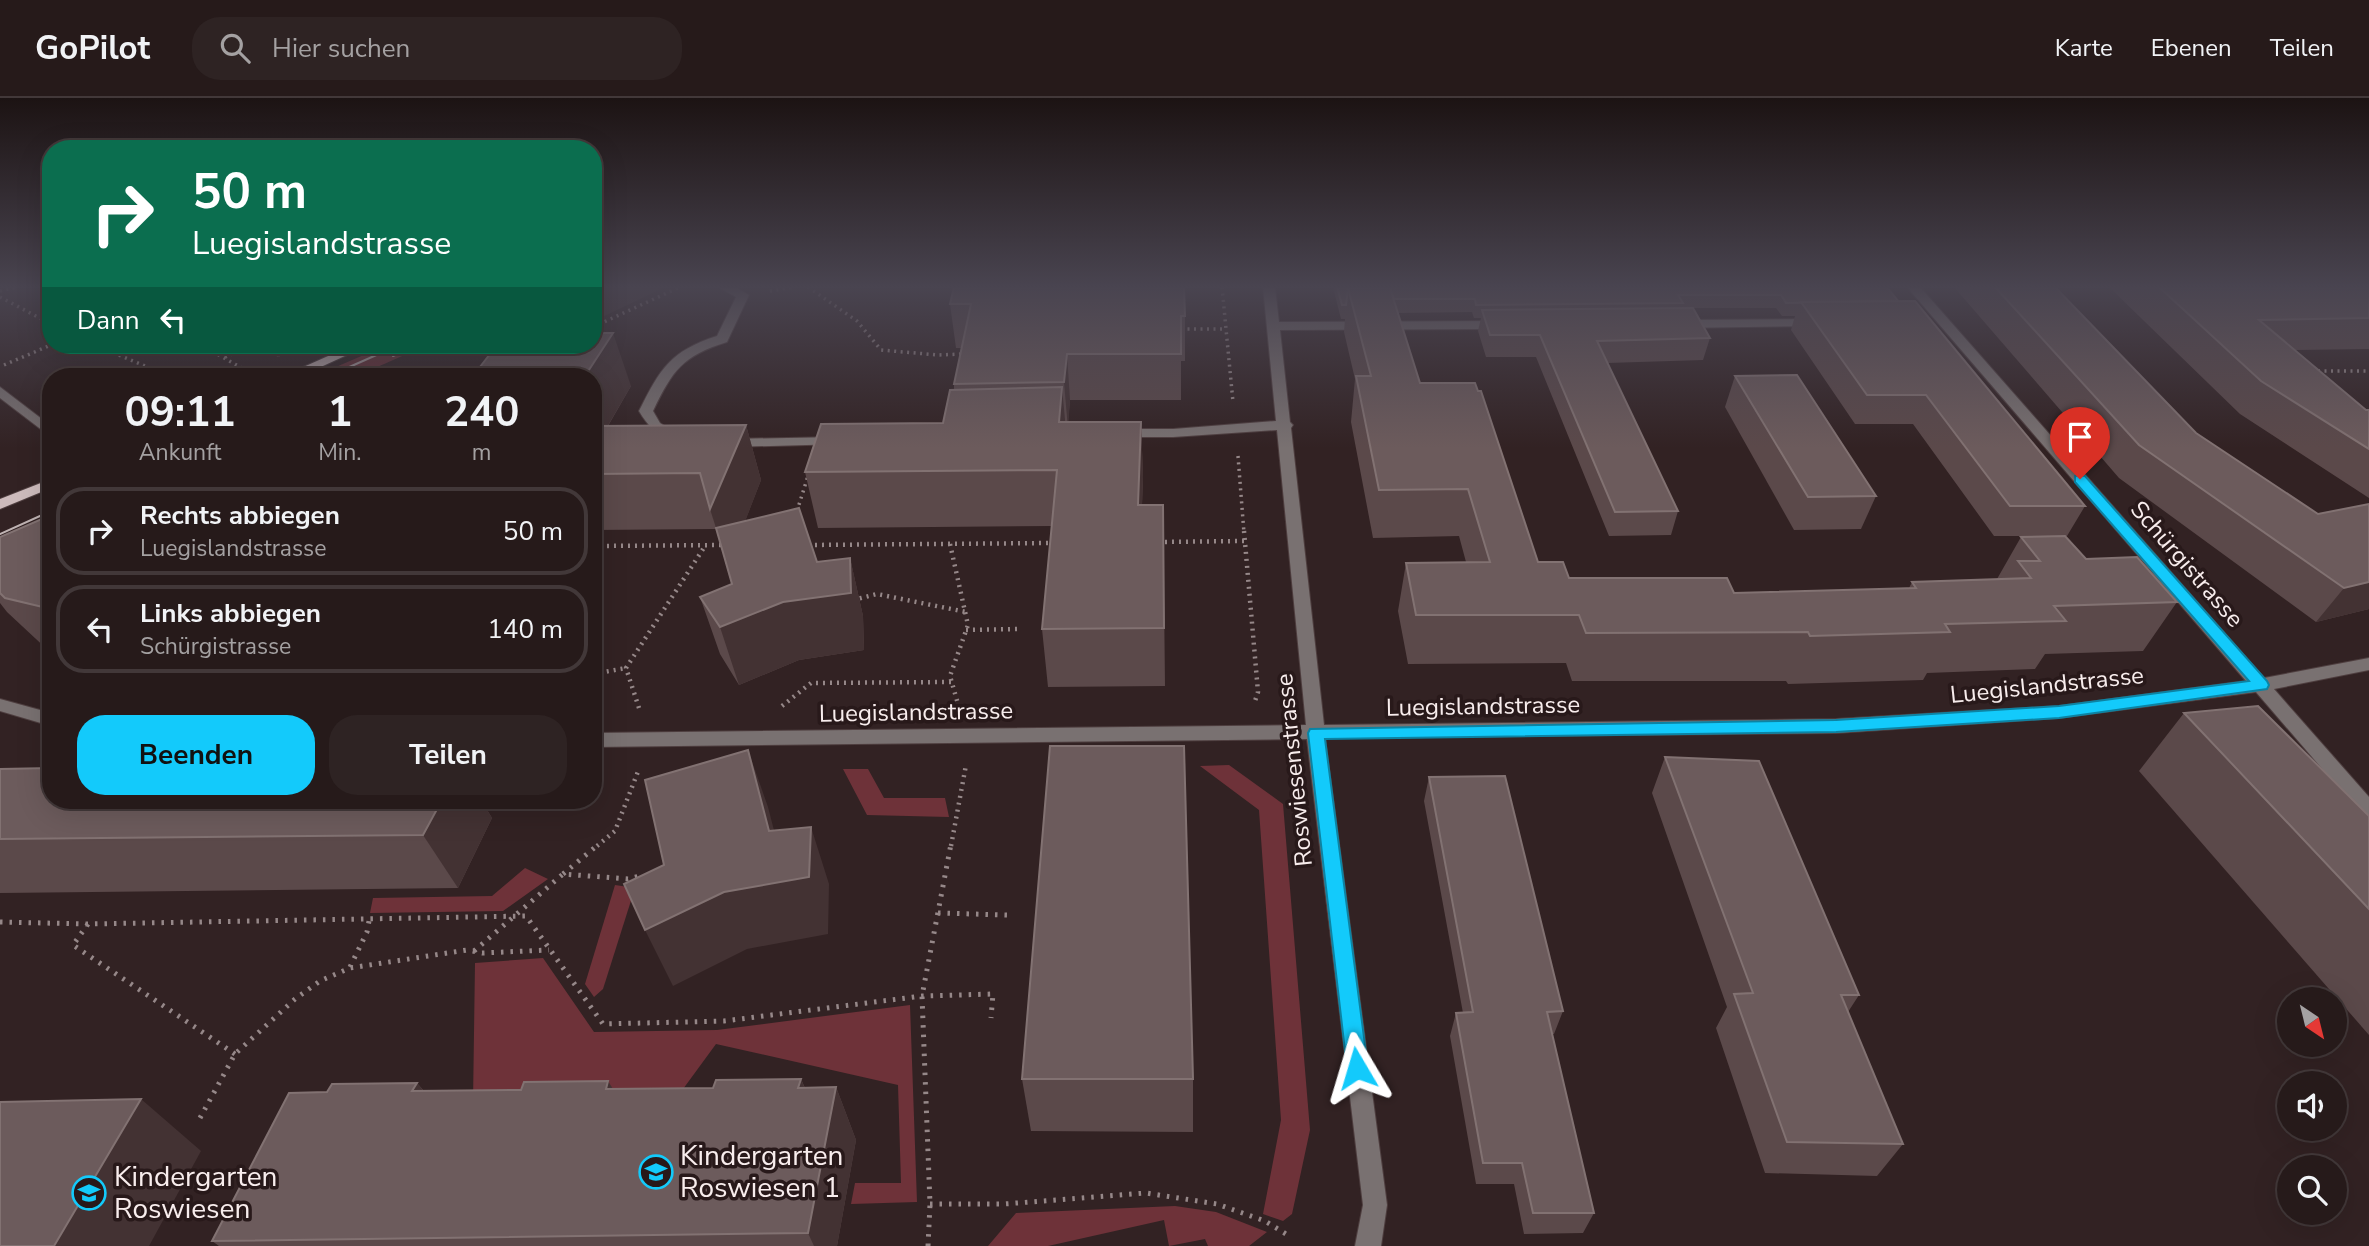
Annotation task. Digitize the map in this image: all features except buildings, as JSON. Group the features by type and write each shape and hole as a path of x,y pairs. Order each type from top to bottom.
{"main road":[{"path":"309,368 342,354"},
{"path":"0,504 42,487"}],"street":[{"path":"683,439 669,436 654,426 646,411 667,368 678,356 696,346 716,341"},
{"name":"Roswiesenstrasse","path":"1276,341 1316,733 1375,1205 1368,1246"},
{"name":"Schürgistrasse","path":"1959,341 2369,810"},
{"path":"0,391 42,426"},
{"path":"1105,433 1173,433 1286,425"},
{"path":"710,443 859,441"},
{"name":"Luegislandstrasse","path":"602,740 1836,726 2059,712 2261,685 2369,664"},
{"path":"0,705 42,717"}],"path":[{"path":"873,341 881,350 974,355"},
{"path":"1227,341 1258,692 1254,704"},
{"path":"0,366 42,349"},
{"path":"116,354 150,368"},
{"path":"217,354 242,368"},
{"path":"224,358 234,354"},
{"path":"2312,369 2320,373 2369,371"},
{"path":"794,522 809,475"},
{"path":"1152,542 1245,541"},
{"path":"800,545 1058,543"},
{"path":"950,544 968,625 950,676 961,716"},
{"path":"602,672 626,668 705,545"},
{"path":"602,546 732,545"},
{"path":"846,601 877,594 965,612"},
{"path":"966,630 1021,629"},
{"path":"626,668 642,720"},
{"path":"775,711 811,683 952,682"},
{"path":"928,1246 930,1204 922,996 967,760"},
{"path":"474,952 615,831 642,762"},
{"path":"563,874 628,879 640,876"},
{"path":"938,914 1007,915"},
{"path":"0,922 88,924 526,916 603,1024 724,1021 922,996 993,994 991,1018"},
{"path":"350,968 368,932 369,920"},
{"path":"88,924 73,945 235,1054"},
{"path":"200,1118 235,1054 295,999 320,981 350,968 467,950 550,950"},
{"path":"930,1204 1004,1204 1146,1193 1216,1204 1265,1221 1286,1234"}],"shaded area":[{"path":"366,354 407,354 375,368 334,368"},
{"path":"1229,765 1283,804 1310,1130 1292,1214 1283,1221 1263,1214 1281,1120 1259,810 1200,766"},
{"path":"843,769 868,769 884,798 945,798 949,817 867,815"},
{"path":"525,868 548,879 503,911 370,913 373,898 492,896"},
{"path":"615,885 635,888 603,989 594,997 585,984"},
{"path":"543,958 594,1032 717,1030 910,1005 917,1202 851,1204 855,1183 901,1183 898,1085 716,1044 675,1100 473,1102 475,963"},
{"path":"1175,1206 1216,1212 1267,1232 1249,1246 1208,1246 1205,1239 1169,1246 1164,1220 1048,1246 988,1246 1016,1213"}],"tram line":[{"path":"347,368 379,354"},
{"path":"393,356 397,354"},
{"path":"0,534 42,515"}],"place":[{"name":"Kindergarten Roswiesen 1","path":"656,1172"},
{"name":"Kindergarten Roswiesen","path":"89,1193"}],"route":[{"path":"1357,1068 1316,733 1836,726 2059,712 2261,685 2080,479"}]}
